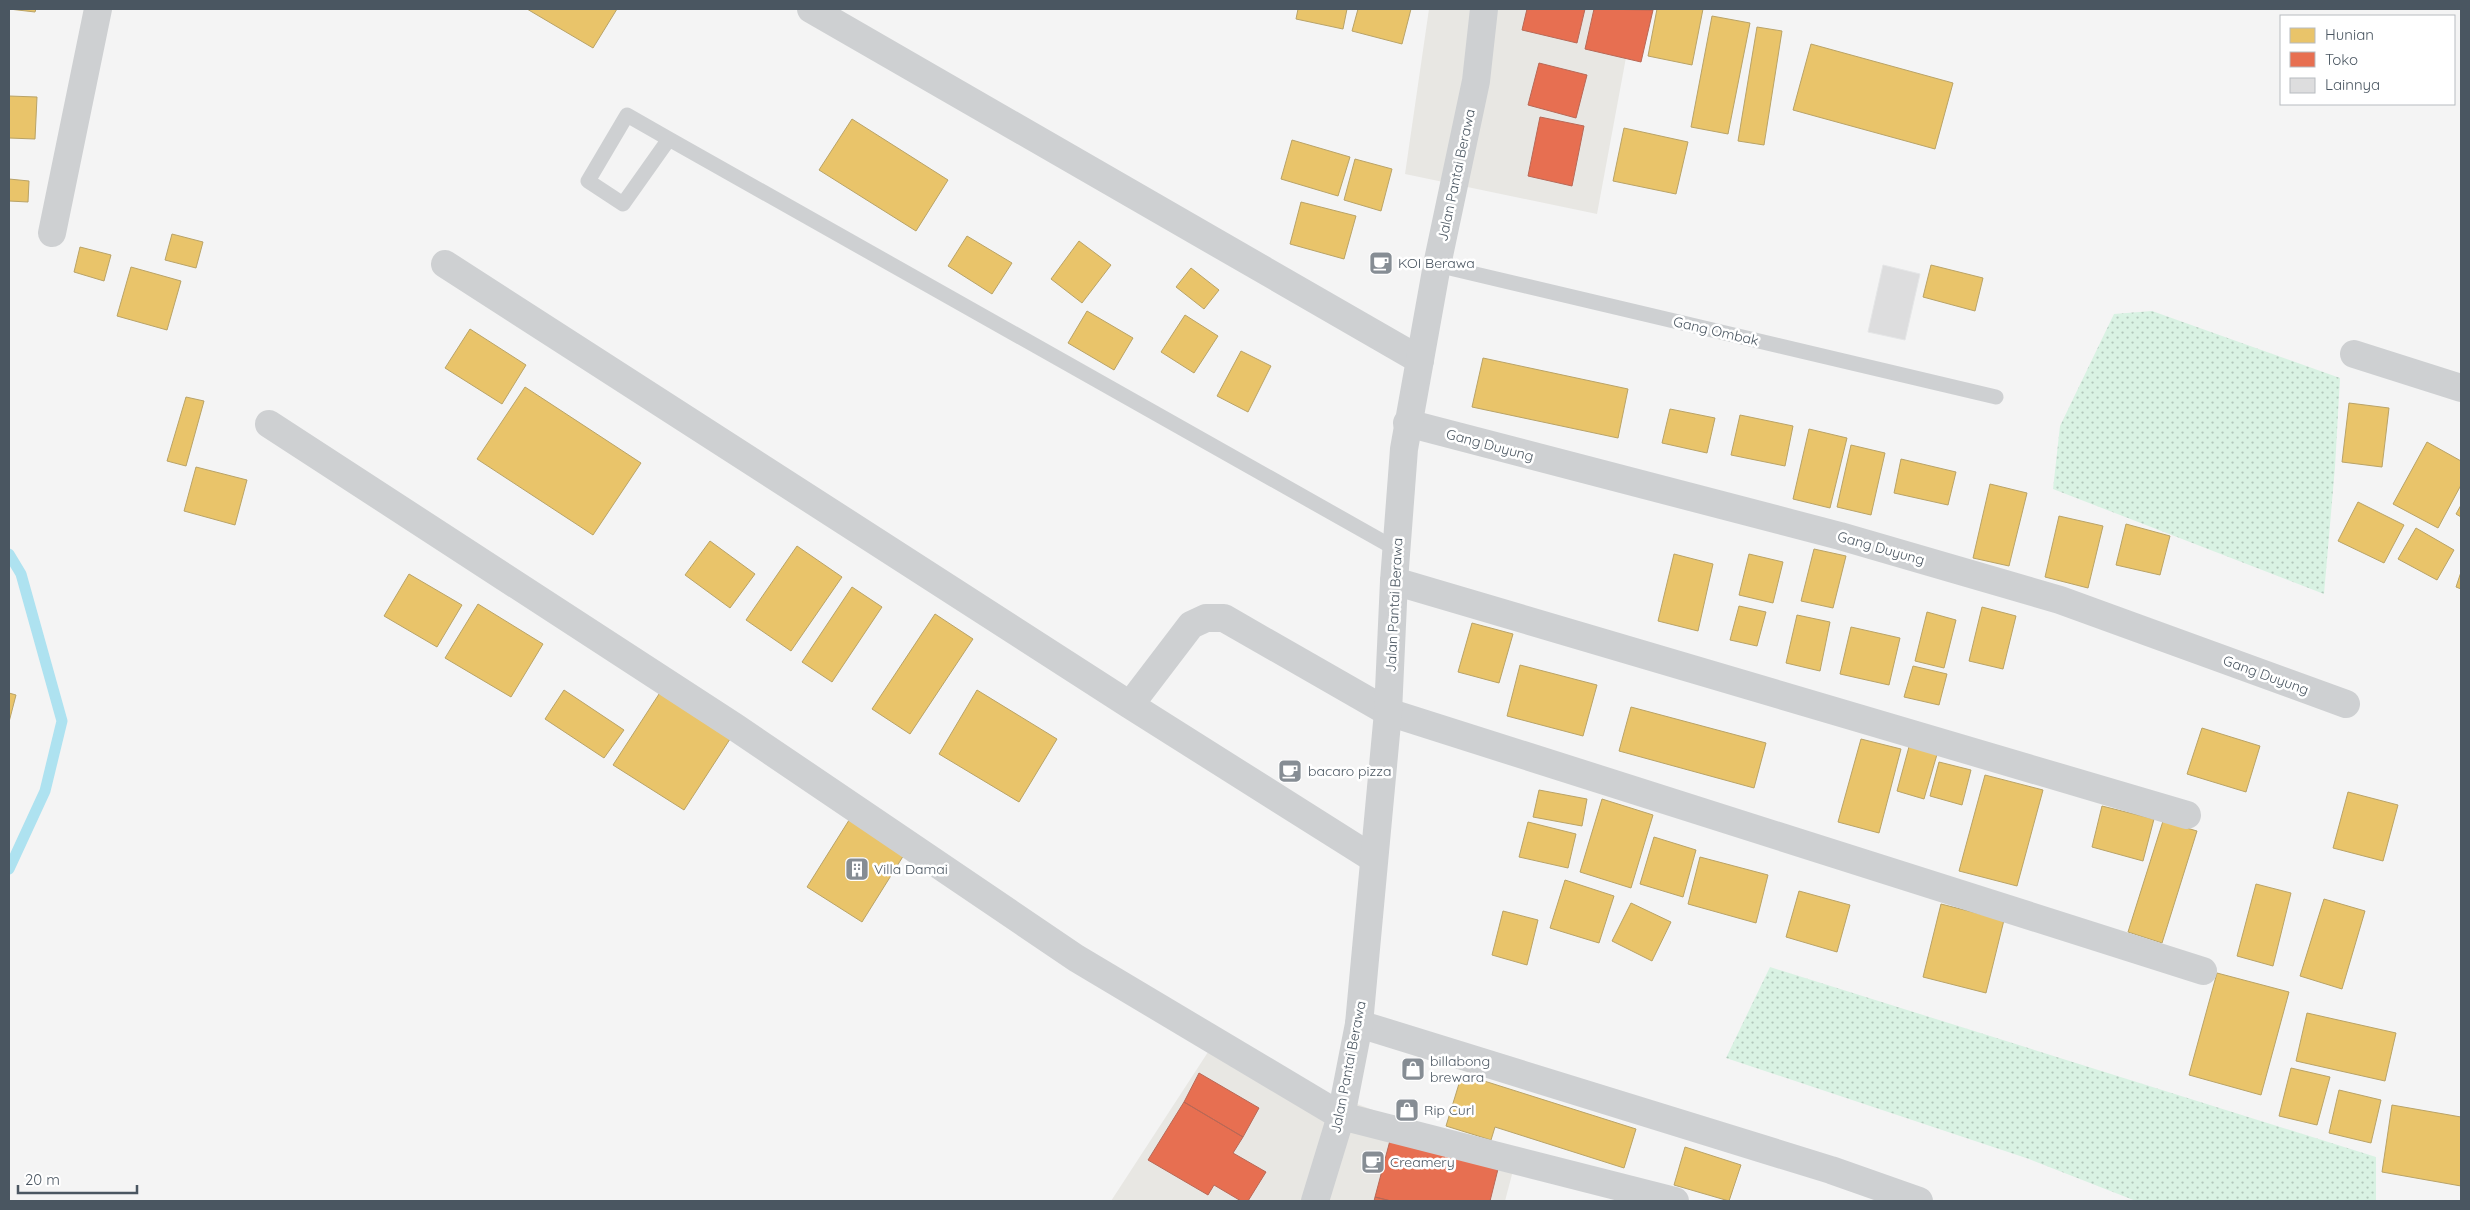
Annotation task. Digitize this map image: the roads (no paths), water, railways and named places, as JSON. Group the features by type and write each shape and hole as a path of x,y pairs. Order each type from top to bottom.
{"street":[{"path":"52,233 98,9"},
{"path":"811,9 1420,360"},
{"name":"Jalan Pantai Berawa","path":"1314,1201 1341,1116 1360,1024 1388,712 1396,549 1407,423 1437,266 1476,81 1484,9"},
{"path":"445,264 1130,706 1374,859"},
{"path":"2354,354 2461,388"},
{"name":"Gang Duyung","path":"1407,423 1840,536 2051,598 2346,704"},
{"path":"269,424 735,727 1076,958 1341,1116 1675,1201"},
{"path":"1394,581 2187,815"},
{"path":"1130,706 1191,625 1206,618 1224,618 1388,712 2204,971"},
{"path":"1360,1024 1831,1170 1919,1201"}],"lane":[{"path":"669,139 624,204 588,181 627,116 669,139 1396,549"},
{"name":"Gang Ombak","path":"1437,266 1996,397"}],"waterway":[{"path":"9,554 21,574 62,721 45,791 9,869"}],"place":[{"name":"KOI Berawa","path":"1381,263"},
{"name":"bacaro pizza","path":"1290,771"},
{"name":"Villa Damai","path":"857,869"},
{"name":"billabong brewara","path":"1413,1069"},
{"name":"Rip Curl","path":"1407,1110"},
{"name":"Creamery","path":"1373,1162"}]}
